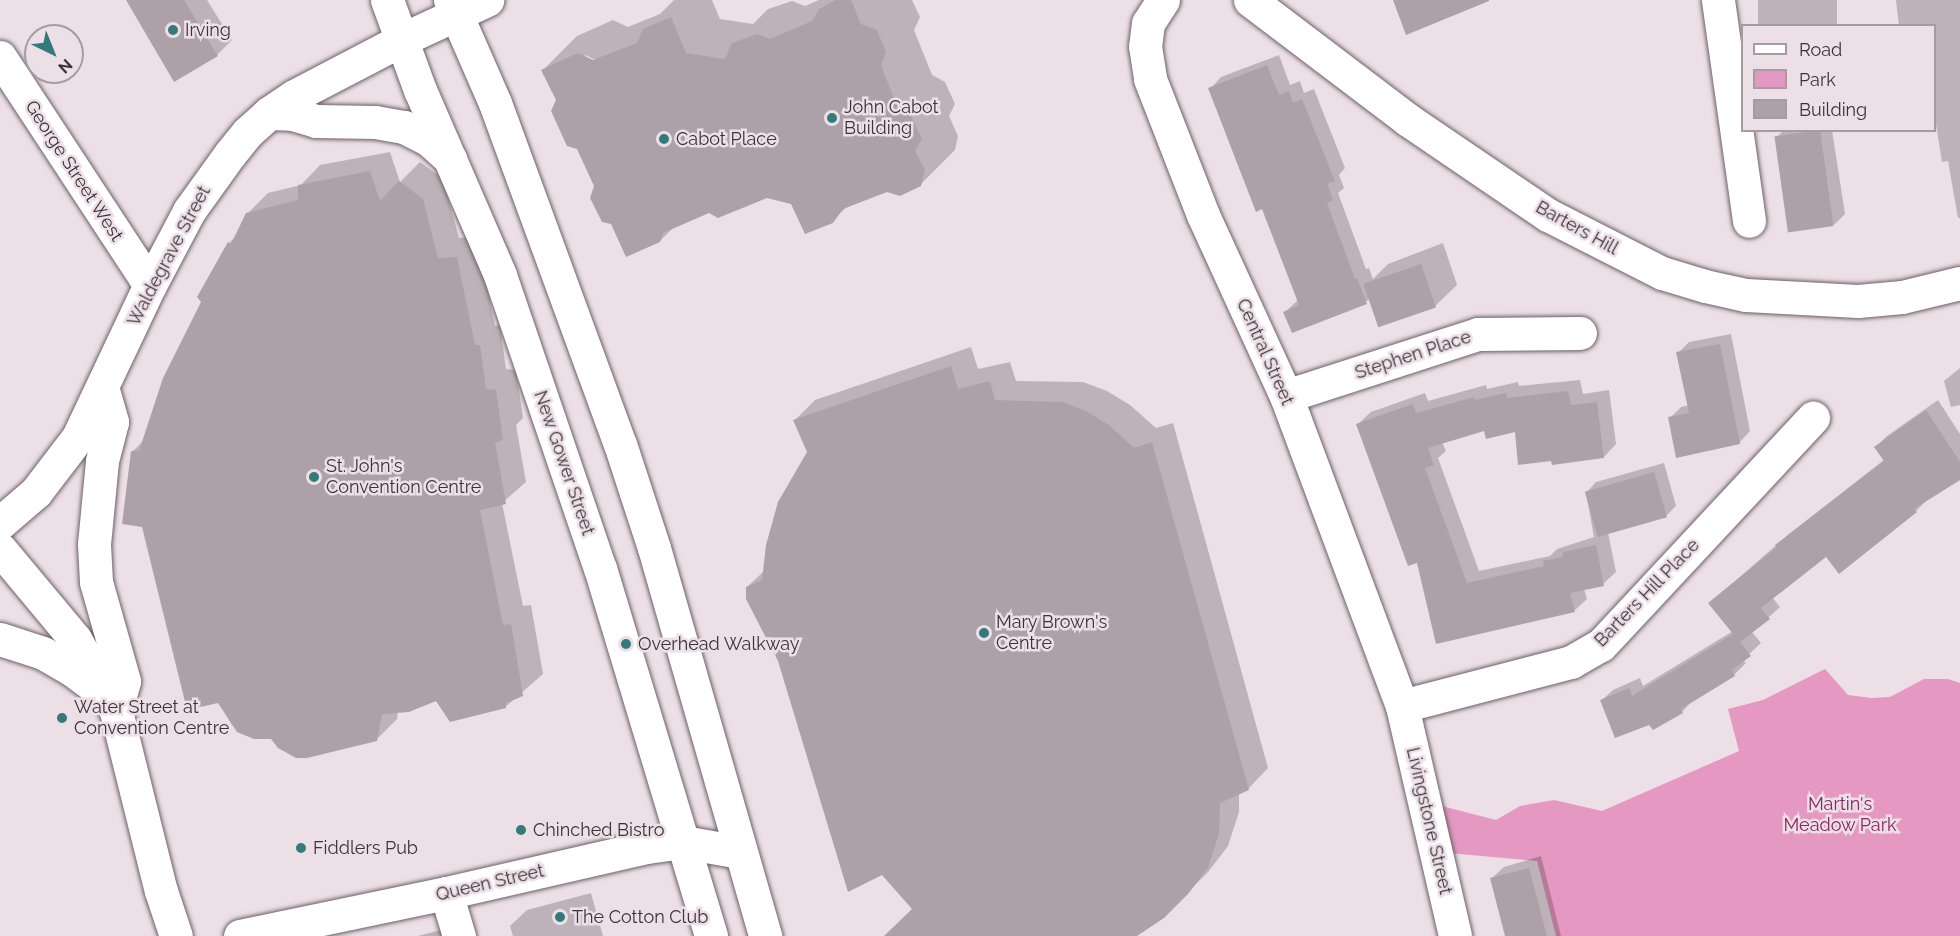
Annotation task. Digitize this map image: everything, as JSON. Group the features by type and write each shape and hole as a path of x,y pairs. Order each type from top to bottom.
{"main road":[{"name":"New Gower Street","path":"387,0 420,90 500,275 596,557 711,936"},
{"path":"403,39 453,8 487,0"},
{"name":"Central Street","path":"1163,0 1148,23 1145,46 1150,79 1203,215 1286,396 1402,706"},
{"name":"Barters Hill","path":"1250,0 1408,120 1548,215 1662,273 1746,295 1821,300 1858,301 1902,297 1960,283"},
{"path":"1718,0 1749,221"},
{"path":"453,8 495,104 620,444 654,548 765,936"},
{"name":"Waldegrave Street","path":"0,523 36,492 65,457 103,390 150,285 205,188 230,154 269,113 294,96 403,39"},
{"name":"George Street West","path":"0,57 150,285"},
{"path":"269,113 292,114 316,121 375,122 404,127 428,139 453,162"},
{"name":"Stephen Place","path":"1286,396 1478,334 1580,333"},
{"path":"103,390 112,422 102,461 94,544 96,582 124,681 112,704"},
{"name":"Barters Hill Place","path":"1402,706 1571,662 1600,645 1813,418"},
{"path":"0,549 75,639 112,704 161,891 176,936"},
{"path":"0,639 43,653 71,669 112,704"},
{"name":"Livingstone Street","path":"1402,706 1455,936"},
{"name":"Queen Street","path":"240,936 446,893 647,847 683,842 740,852"},
{"path":"446,893 459,936"}],"green space":[{"name":"Martin's Meadow Park","path":"1825,669 1848,695 1872,698 1890,697 1924,679 1948,679 1960,683 1960,936 1556,936 1537,861 1448,853 1430,803 1496,820 1520,806 1554,800 1602,811 1739,751 1728,709 1763,700"}],"building":[{"name":"Irving","path":"126,0 184,0 218,56 174,82"},
{"path":"836,0 851,0 861,24 877,30 886,52 881,65 898,109 911,116 922,139 915,151 925,170 921,186 900,196 887,192 843,209 833,223 805,234 791,204 767,198 718,218 709,213 663,233 660,242 626,257 611,224 602,222 590,198 594,186 577,149 567,146 551,111 556,100 541,70 578,53 593,60 637,43 643,29 671,17 686,53 725,59 732,43 757,34 770,39 812,21 819,9"},
{"path":"1393,0 1489,0 1489,1 1406,35"},
{"path":"1267,65 1279,95 1289,91 1293,103 1302,99 1335,181 1327,184 1333,200 1327,203 1355,279 1357,278 1367,304 1292,333 1283,312 1299,305 1262,209 1256,212 1208,88"},
{"path":"1820,132 1833,226 1788,232 1774,136"},
{"name":"St. John's Convention Centre","path":"370,171 380,201 399,181 423,199 438,258 457,257 475,345 480,345 486,389 496,390 503,440 495,443 506,504 480,510 503,625 511,624 523,696 506,703 506,708 450,722 436,701 409,712 382,714 377,741 307,758 296,758 278,748 271,739 254,739 237,732 218,703 187,710 142,527 122,524 131,451 139,451 163,378 201,302 197,297 228,242 231,244 246,213 298,200 298,185"},
{"path":"1421,264 1436,307 1378,327 1363,284"},
{"path":"1720,344 1740,444 1676,458 1668,417 1689,413 1676,352"},
{"name":"Mary Brown's Centre","path":"951,366 958,389 990,381 995,400 1062,402 1086,411 1109,425 1134,448 1152,442 1249,790 1220,803 1219,833 1208,868 1188,894 1164,918 1137,936 884,936 912,909 882,875 848,892 778,661 746,599 746,587 762,580 766,545 778,502 807,452 793,420"},
{"path":"1568,391 1571,405 1597,402 1604,458 1552,465 1551,461 1518,465 1515,432 1486,439 1484,431 1428,448 1434,465 1425,468 1467,583 1544,566 1543,561 1562,557 1563,552 1596,545 1604,586 1570,593 1575,612 1436,644 1417,563 1408,566 1356,424 1413,404 1416,413 1474,397 1475,400 1506,393 1507,398"},
{"path":"1926,410 1960,462 1960,480 1914,509 1917,512 1839,574 1826,557 1761,608 1770,619 1740,642 1751,656 1732,670 1735,676 1681,709 1683,713 1653,730 1649,725 1615,738 1600,700 1629,688 1632,696 1733,634 1708,603 1777,547 1775,545 1884,461 1874,447"},
{"path":"1654,472 1667,517 1598,537 1585,492"},
{"path":"1529,868 1547,936 1505,936 1490,878"}],"place":[{"name":"Irving","path":"173,30"},
{"name":"John Cabot Building","path":"832,118"},
{"name":"Cabot Place","path":"664,139"},
{"name":"St. John's Convention Centre","path":"314,477"},
{"name":"Mary Brown's Centre","path":"984,633"},
{"name":"Overhead Walkway","path":"626,644"},
{"name":"Water Street at Convention Centre","path":"62,718"},
{"name":"Chinched Bistro","path":"521,830"},
{"name":"Fiddlers Pub","path":"301,848"},
{"name":"The Cotton Club","path":"560,917"}]}
